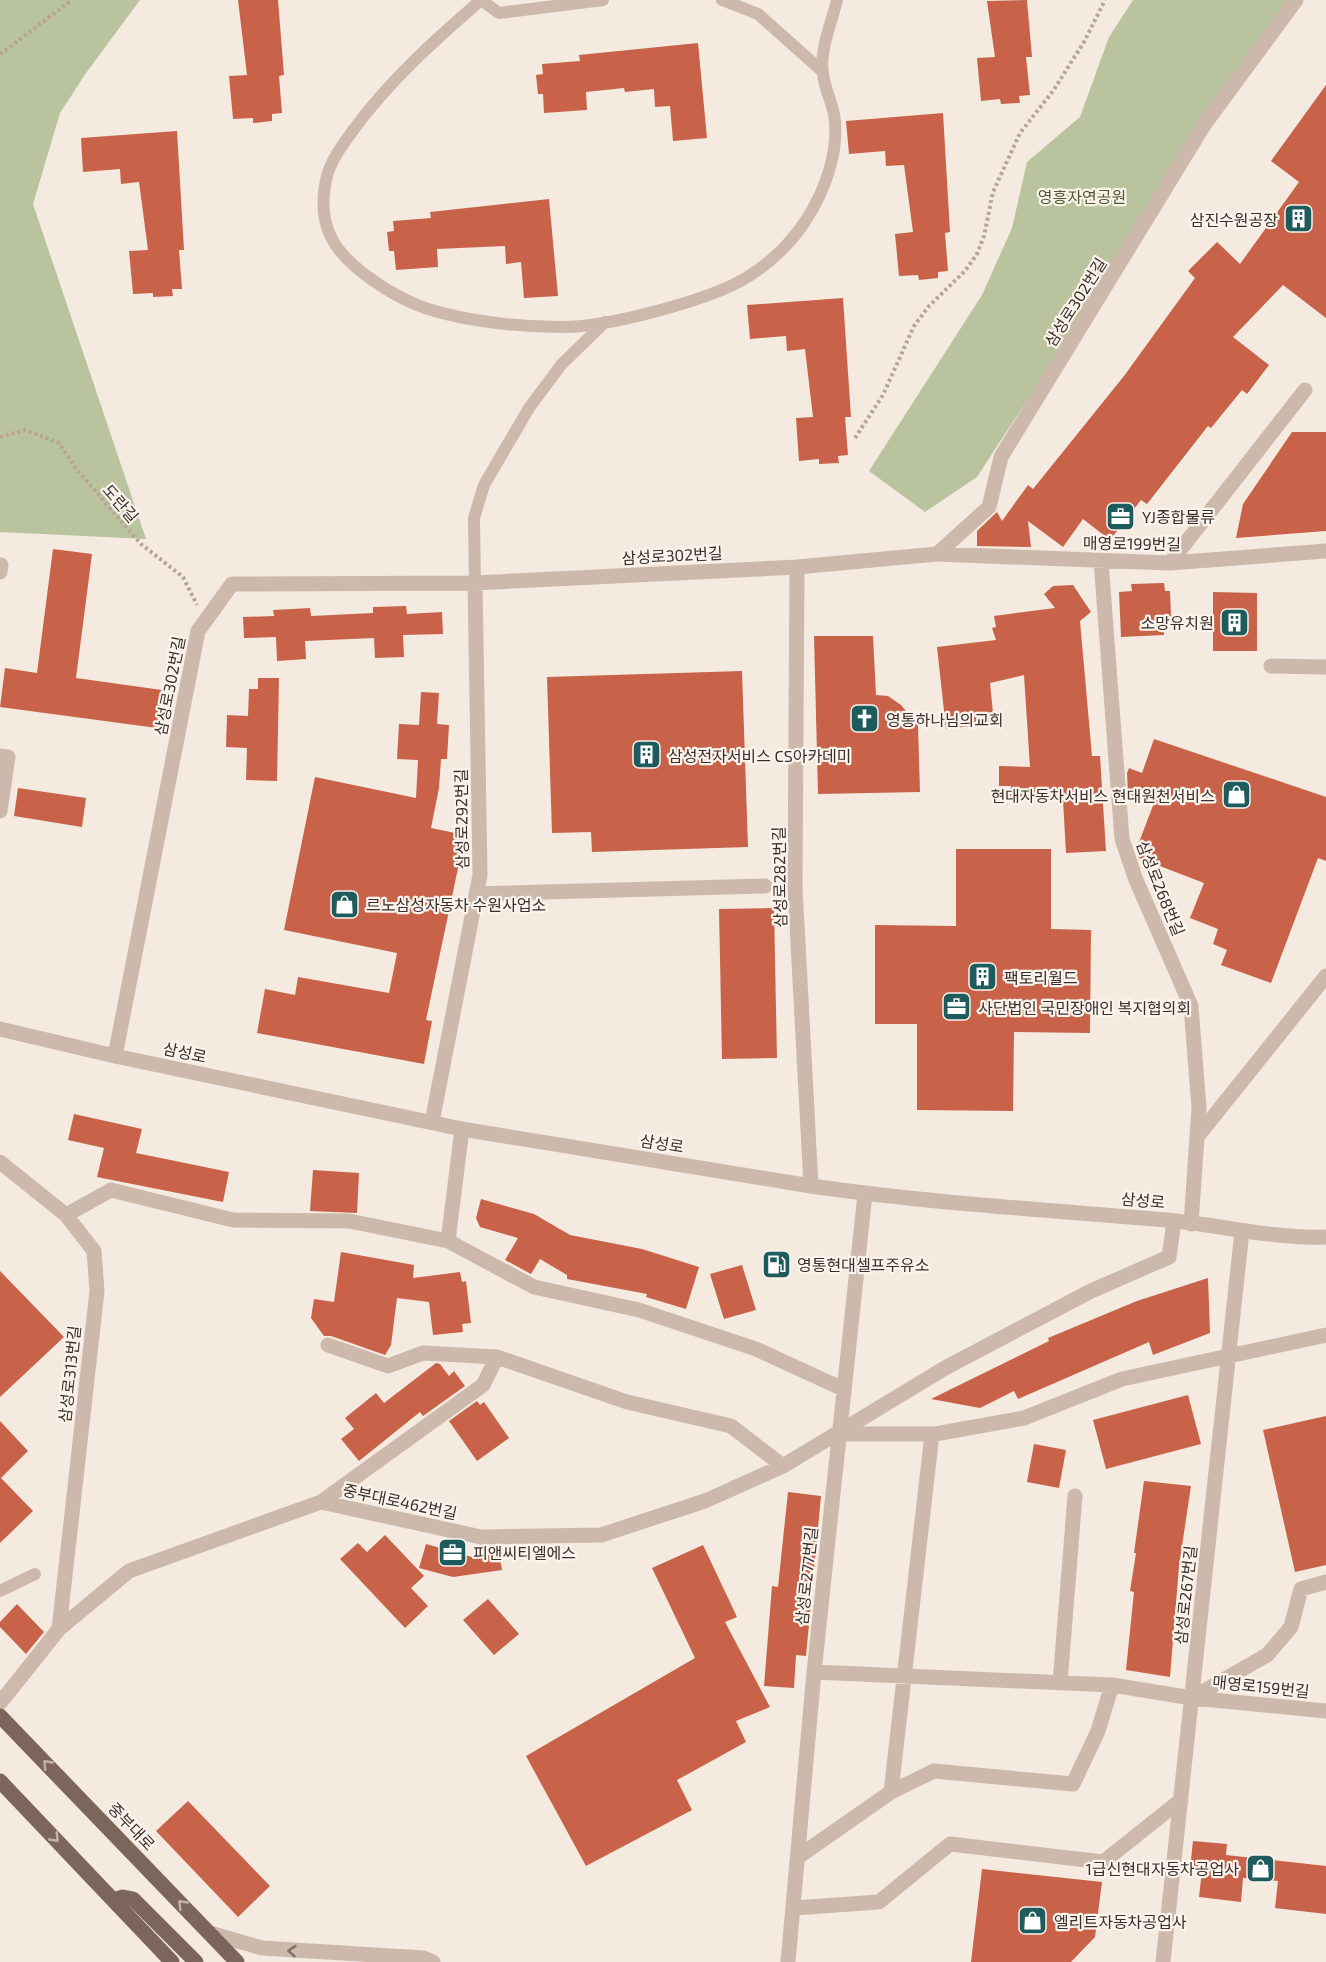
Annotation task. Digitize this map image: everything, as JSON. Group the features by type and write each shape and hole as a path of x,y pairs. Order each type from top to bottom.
{"main road":[{"name":"중부대로","path":"0,1716 237,1962"},
{"path":"0,1781 172,1962"},
{"path":"113,1900 123,1897 133,1899 195,1962"}],"street":[{"name":"삼성로302번길","path":"115,1056 198,631 232,584 476,584 797,567 937,554 989,507 1001,457 1204,125 1296,0"},
{"path":"1170,562 1305,390"},
{"name":"매영로199번길","path":"937,554 1170,562 1326,551"},
{"name":"삼성로268번길","path":"1101,561 1122,839 1136,880 1191,1006 1198,1098 1191,1224"},
{"name":"삼성로282번길","path":"797,567 795,887 812,1186"},
{"name":"삼성로292번길","path":"432,1122 480,875 476,584"},
{"path":"1271,666 1326,667"},
{"path":"0,756 8,757 0,812"},
{"path":"476,894 765,886"},
{"path":"1197,1137 1326,976"},
{"name":"삼성로","path":"0,1029 115,1056 462,1128 812,1186 866,1194 1174,1221 1242,1231 1326,1237"},
{"path":"448,1241 462,1128"},
{"name":"삼성로313번길","path":"0,1162 66,1215 94,1251 97,1291 59,1629"},
{"path":"66,1215 111,1190 233,1220 349,1221 448,1241 534,1287 639,1310 745,1345 843,1389"},
{"name":"삼성로277번길","path":"788,1962 838,1434 866,1194"},
{"name":"중부대로462번길","path":"0,1703 59,1629 129,1571 321,1502 481,1537 601,1535 705,1501 783,1466 945,1368 1091,1292 1169,1257 1174,1221"},
{"name":"삼성로267번길","path":"1162,1962 1242,1231"},
{"path":"838,1434 932,1434 1024,1418 1122,1379 1326,1335"},
{"path":"328,1345 388,1365 423,1353 497,1357 627,1402 731,1426 783,1466"},
{"path":"321,1502 483,1385 497,1357"},
{"path":"891,1792 932,1434"},
{"path":"1060,1683 1075,1496"},
{"path":"1192,1698 1267,1655 1291,1627 1300,1589 1326,1582"},
{"name":"매영로159번길","path":"814,1672 904,1674 993,1681 1112,1685 1192,1698 1326,1711"},
{"path":"798,1857 891,1792 934,1771 1073,1784 1098,1731 1112,1685"},
{"path":"794,1908 879,1902 950,1844 1103,1862 1181,1800"},
{"path":"210,1933 262,1948 424,1958 433,1962"}],"lane":[{"path":"603,0 499,13 481,0 414,59 379,95 338,151 326,178 322,208 331,238 353,264 380,286 427,309 499,322 561,327 605,322 685,303 747,278 782,252 807,219 824,184 835,148 834,116 822,71 837,0"},
{"path":"722,0 758,14 822,71"},
{"path":"476,584 474,518 484,485 529,408 561,365 605,322"},
{"path":"0,1591 35,1574"}],"path":[{"path":"0,54 72,0"},
{"path":"855,438 883,394 914,326 928,306 964,271 977,254 993,192 1020,133 1053,91 1084,42 1104,0"},
{"name":"도란길","path":"0,437 25,430 59,443 78,471 141,544 183,577 205,622"}],"green space":[{"path":"0,0 140,0 86,73 60,113 33,204 146,539 0,532"},
{"name":"영흥자연공원","path":"1133,0 1288,0 977,477 925,512 869,471 982,295 1012,228 1027,162 1080,117 1109,37"}],"building":[{"path":"238,0 278,0 284,75 279,76 282,113 272,114 272,121 253,123 253,118 233,119 229,76 247,75"},
{"path":"1027,0 1032,57 1026,57 1030,95 1019,96 1020,103 1001,104 1000,99 981,101 977,58 995,57 987,1"},
{"path":"698,43 707,138 673,141 670,106 655,107 654,89 625,92 624,88 586,92 587,110 544,113 543,94 538,94 536,75 543,74 542,64 580,61 579,55"},
{"path":"1326,85 1326,318 1283,285 1233,337 1269,365 1247,394 1242,390 1211,428 1208,426 1147,504 1141,500 1110,540 1083,519 1063,547 1028,521 1031,547 977,546 977,531 997,512 1002,521 1028,485 1033,489 1124,376 1195,278 1188,271 1217,242 1240,264 1299,182 1271,161"},
{"path":"943,113 950,232 945,233 948,271 938,272 938,278 919,280 918,275 899,276 895,234 913,232 904,165 886,166 885,151 849,154 846,121"},
{"path":"177,131 184,250 179,250 182,289 172,289 173,296 153,297 153,293 133,294 129,251 148,250 139,182 121,184 120,169 83,172 81,138"},
{"path":"549,199 558,296 524,298 521,262 506,264 505,246 437,249 438,267 396,270 394,251 389,251 387,232 394,231 393,221 431,218 430,212"},
{"path":"843,298 851,417 845,417 848,455 838,456 839,463 819,464 819,459 799,461 796,418 813,417 805,349 787,351 786,336 750,339 747,305"},
{"path":"1292,432 1326,432 1326,531 1236,538 1243,504"},
{"path":"53,549 92,554 76,678 162,690 157,728 0,707 5,668 37,673"},
{"path":"1164,583 1165,591 1170,591 1171,616 1163,617 1164,635 1121,637 1119,592 1132,591 1131,584"},
{"path":"1073,585 1091,612 1080,621 1092,756 1100,756 1106,851 1066,853 1063,800 1010,798 1011,786 999,786 999,766 1030,767 1024,675 990,683 994,723 946,729 937,647 996,640 992,628 996,627 994,616 1055,608 1044,594 1053,586"},
{"name":"소망유치원","path":"1213,592 1257,593 1257,651 1213,651"},
{"path":"406,606 407,614 442,612 443,634 403,635 404,657 375,658 374,638 305,641 306,659 277,661 276,637 244,638 243,617 274,616 273,610 310,608 311,616 373,613 373,607"},
{"name":"영통하나님의교회","path":"814,636 873,636 876,695 888,696 901,705 918,725 920,792 818,794"},
{"name":"삼성전자서비스 CS아카데미","path":"742,671 748,847 592,852 591,832 552,833 547,677"},
{"path":"258,678 279,678 277,781 246,780 247,748 226,747 227,715 248,716 249,689 258,689"},
{"path":"421,692 439,693 437,724 449,725 447,759 441,759 439,788 431,828 465,835 426,1020 432,1021 424,1064 257,1033 265,989 295,995 298,977 389,993 397,953 284,930 315,777 416,798 418,760 397,759 399,724 419,725"},
{"path":"1154,739 1326,797 1326,861 1318,858 1271,983 1221,965 1227,950 1213,944 1218,929 1190,918 1204,883 1139,858 1136,850 1154,803 1128,794 1127,773 1129,768 1142,773"},
{"path":"18,788 86,798 82,827 14,816"},
{"name":"팩토리월드","path":"956,849 1051,849 1051,929 1091,930 1090,1033 1014,1032 1013,1111 917,1110 917,1024 875,1024 875,925 956,926"},
{"path":"774,908 777,1058 722,1059 719,909"},
{"path":"74,1114 142,1129 136,1153 229,1172 223,1202 97,1177 104,1148 68,1140"},
{"path":"313,1170 359,1173 357,1213 310,1211"},
{"path":"481,1199 534,1214 570,1235 642,1249 699,1267 686,1309 646,1297 647,1294 567,1279 567,1275 540,1259 531,1274 505,1260 518,1238 480,1227 476,1218"},
{"path":"341,1252 414,1265 413,1278 460,1272 462,1282 466,1281 471,1323 462,1324 463,1332 433,1335 429,1302 397,1298 391,1345 385,1355 331,1336 324,1336 311,1318 314,1299 334,1302"},
{"path":"742,1265 756,1310 724,1319 710,1274"},
{"path":"0,1271 64,1337 0,1397"},
{"path":"1208,1278 1210,1333 1153,1355 1149,1342 1018,1399 1014,1391 980,1408 931,1399 1049,1341 1048,1338 1137,1301"},
{"path":"436,1363 440,1364 449,1376 454,1371 465,1386 423,1416 420,1412 359,1461 341,1439 354,1429 345,1418 376,1393 384,1403"},
{"path":"1188,1395 1201,1444 1106,1469 1093,1420"},
{"path":"477,1401 480,1405 484,1402 509,1438 477,1461 449,1421"},
{"path":"1326,1416 1326,1565 1295,1572 1263,1430"},
{"path":"0,1421 28,1451 1,1478 33,1511 0,1543"},
{"path":"1034,1444 1066,1450 1059,1488 1027,1482"},
{"path":"1144,1481 1191,1486 1179,1566 1170,1677 1126,1670 1134,1592 1130,1591"},
{"path":"788,1492 821,1496 806,1656 796,1655 794,1688 764,1686 772,1586 778,1587"},
{"path":"385,1535 424,1576 411,1588 428,1606 405,1628 340,1559 358,1543 367,1552"},
{"path":"426,1544 472,1557 499,1552 502,1570 453,1577 419,1568"},
{"path":"703,1545 737,1617 725,1622 770,1707 736,1721 746,1742 677,1780 692,1810 586,1866 526,1756 695,1658 652,1568"},
{"path":"488,1599 519,1634 494,1655 463,1620"},
{"path":"17,1604 44,1632 26,1654 0,1627 0,1622"},
{"path":"188,1801 270,1886 238,1917 156,1831"},
{"path":"1193,1841 1227,1844 1226,1855 1326,1866 1326,1914 1275,1908 1278,1881 1243,1878 1241,1902 1199,1897 1202,1870 1190,1869"},
{"path":"982,1869 1102,1882 1095,1937 1071,1962 971,1962"}],"place":[{"name":"삼진수원공장","path":"1299,219"},
{"name":"YJ종합물류","path":"1121,516"},
{"name":"소망유치원","path":"1235,622"},
{"name":"영통하나님의교회","path":"865,719"},
{"name":"삼성전자서비스 CS아카데미","path":"647,755"},
{"name":"현대자동차서비스 현대원천서비스","path":"1236,795"},
{"name":"르노삼성자동차 수원사업소","path":"345,904"},
{"name":"팩토리월드","path":"983,977"},
{"name":"사단법인 국민장애인 복지협의회","path":"957,1007"},
{"name":"영통현대셀프주유소","path":"776,1264"},
{"name":"피앤씨티엘에스","path":"452,1552"},
{"name":"1급신현대자동차공업사","path":"1260,1868"},
{"name":"엘리트자동차공업사","path":"1033,1921"}]}
